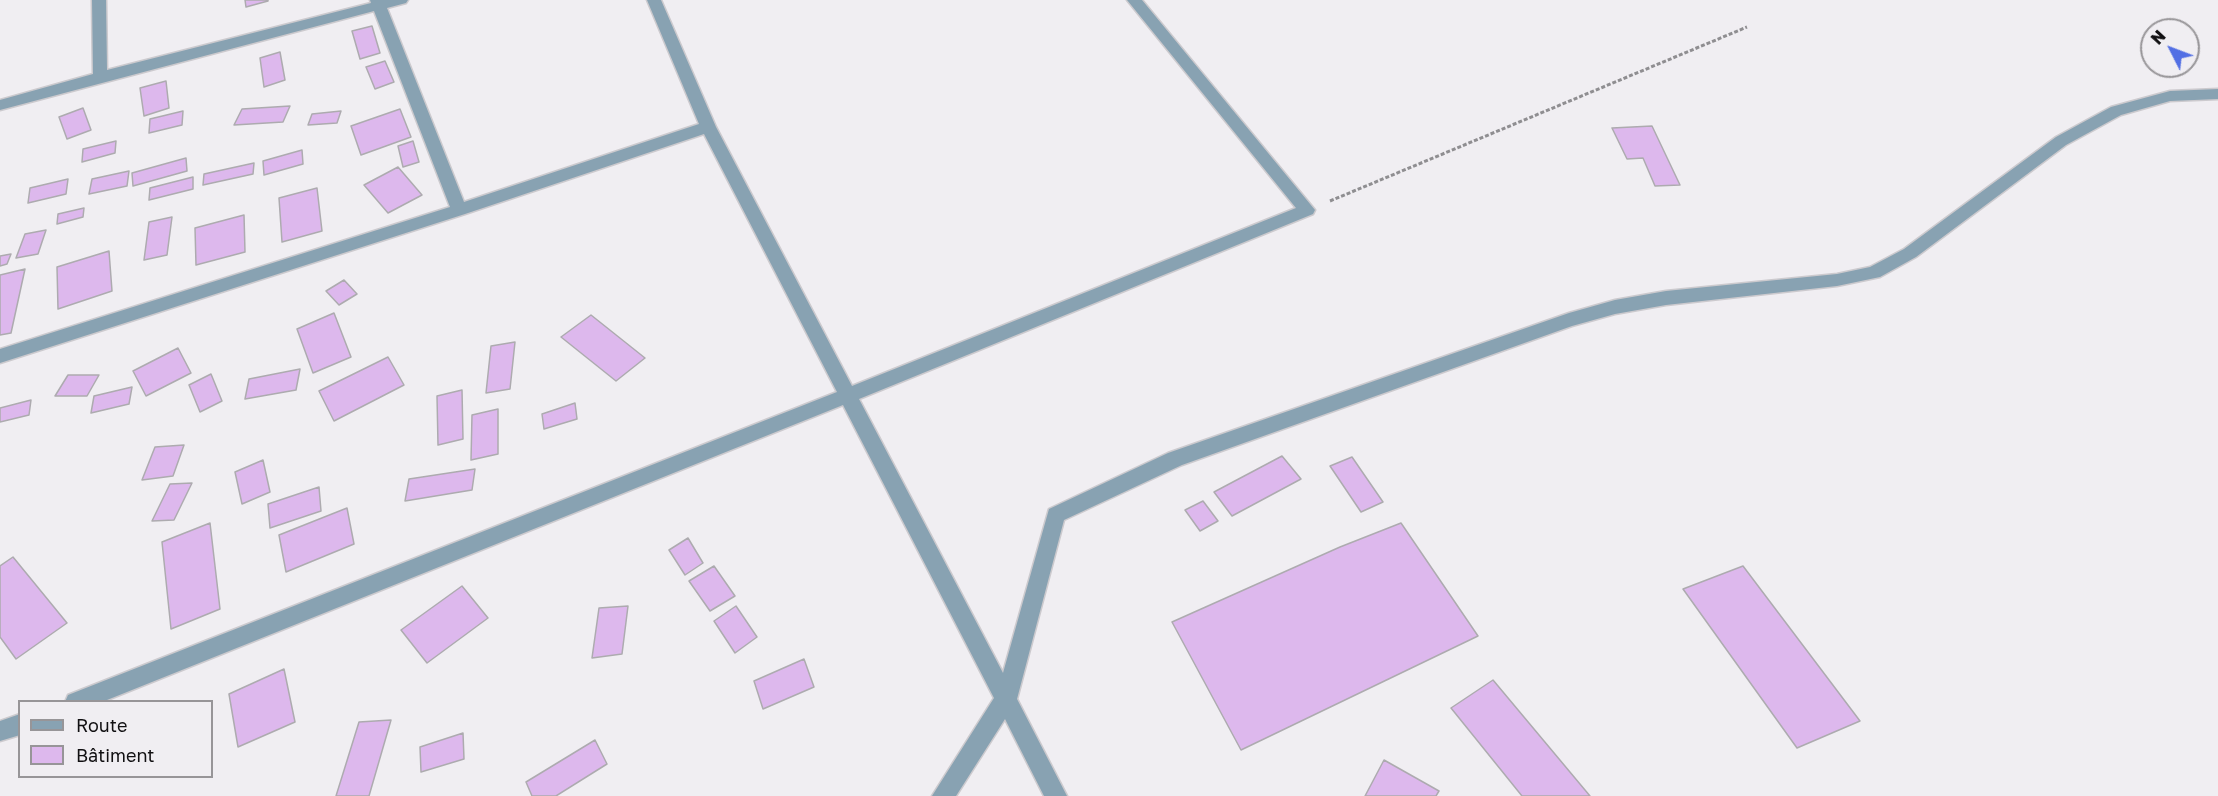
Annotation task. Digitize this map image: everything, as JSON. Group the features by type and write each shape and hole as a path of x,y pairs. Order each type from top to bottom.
{"street":[{"path":"99,0 100,77"},
{"path":"0,105 378,3 401,0"},
{"path":"654,0 708,127 1056,796"},
{"path":"80,700 1308,210 1134,0"},
{"path":"378,3 459,210"},
{"path":"943,796 1006,697 1056,515 1175,459 1569,320 1615,307 1666,298 1837,280 1874,273 1910,254 2061,141 2116,111 2170,96 2218,94"},
{"path":"0,356 459,210 708,127"},
{"path":"0,731 18,724"}],"path":[{"path":"1308,210 1747,27"}],"building":[{"path":"245,0 268,0 268,1 246,7"},
{"path":"372,26 380,53 360,59 352,31"},
{"path":"280,52 285,80 264,87 260,58"},
{"path":"385,61 394,82 375,89 366,67"},
{"path":"166,81 169,108 144,116 140,88"},
{"path":"290,106 283,122 234,125 242,109"},
{"path":"83,108 91,130 67,139 59,117"},
{"path":"400,109 411,137 361,155 351,126"},
{"path":"183,111 182,125 149,133 150,119"},
{"path":"341,111 337,123 308,125 312,114"},
{"path":"1652,126 1680,185 1655,186 1643,158 1627,159 1612,128"},
{"path":"116,141 115,153 82,162 83,149"},
{"path":"413,141 419,162 403,167 398,146"},
{"path":"302,150 303,164 264,175 263,161"},
{"path":"186,158 187,171 133,186 132,173"},
{"path":"254,163 253,174 203,185 204,174"},
{"path":"398,167 422,195 388,213 364,185"},
{"path":"129,171 127,186 89,194 92,179"},
{"path":"193,177 193,189 149,200 150,188"},
{"path":"68,179 66,194 28,203 30,188"},
{"path":"317,188 322,231 282,242 279,198"},
{"path":"84,208 83,217 57,224 58,214"},
{"path":"244,215 245,252 196,265 195,228"},
{"path":"172,217 167,255 144,260 149,222"},
{"path":"46,230 38,254 16,258 25,234"},
{"path":"109,251 112,291 58,309 57,267"},
{"path":"11,254 7,264 0,266 0,256"},
{"path":"25,269 11,333 0,335 0,275"},
{"path":"344,280 357,294 339,305 326,291"},
{"path":"334,313 351,357 313,373 297,329"},
{"path":"591,315 645,358 616,381 561,337"},
{"path":"515,342 510,389 486,393 491,346"},
{"path":"178,348 191,373 146,396 133,371"},
{"path":"388,357 404,385 334,421 319,391"},
{"path":"300,369 296,390 245,399 249,379"},
{"path":"211,374 222,401 200,412 189,385"},
{"path":"68,375 99,375 87,396 55,396"},
{"path":"132,387 129,404 91,413 94,396"},
{"path":"462,390 463,439 438,445 437,396"},
{"path":"31,400 29,415 0,422 0,408"},
{"path":"575,403 577,419 544,429 542,414"},
{"path":"498,409 498,454 471,460 472,415"},
{"path":"184,445 173,476 142,480 155,447"},
{"path":"1282,456 1301,479 1232,516 1214,492"},
{"path":"1352,457 1383,502 1361,512 1330,466"},
{"path":"263,460 270,492 242,504 235,472"},
{"path":"475,469 472,490 405,501 409,479"},
{"path":"192,483 174,520 152,521 170,484"},
{"path":"319,487 321,511 270,528 268,504"},
{"path":"1203,501 1218,521 1200,531 1185,510"},
{"path":"347,508 354,544 286,572 279,535"},
{"path":"210,523 220,609 171,629 162,542"},
{"path":"1401,523 1478,636 1241,750 1172,622 1340,547"},
{"path":"688,538 703,563 685,575 669,550"},
{"path":"13,557 67,623 16,659 0,637 0,566"},
{"path":"714,566 735,596 710,611 689,581"},
{"path":"1743,566 1860,721 1797,748 1683,589"},
{"path":"462,586 488,618 427,663 401,630"},
{"path":"628,606 622,654 592,658 599,608"},
{"path":"736,606 757,637 735,653 714,621"},
{"path":"804,659 814,687 763,709 754,681"},
{"path":"284,669 295,722 238,747 229,694"},
{"path":"1493,680 1590,796 1522,796 1451,708"},
{"path":"391,720 369,796 336,796 359,722"},
{"path":"463,733 464,759 421,772 420,747"},
{"path":"595,740 607,764 556,796 532,796 526,782"},
{"path":"1384,760 1439,791 1436,796 1365,796"}]}
